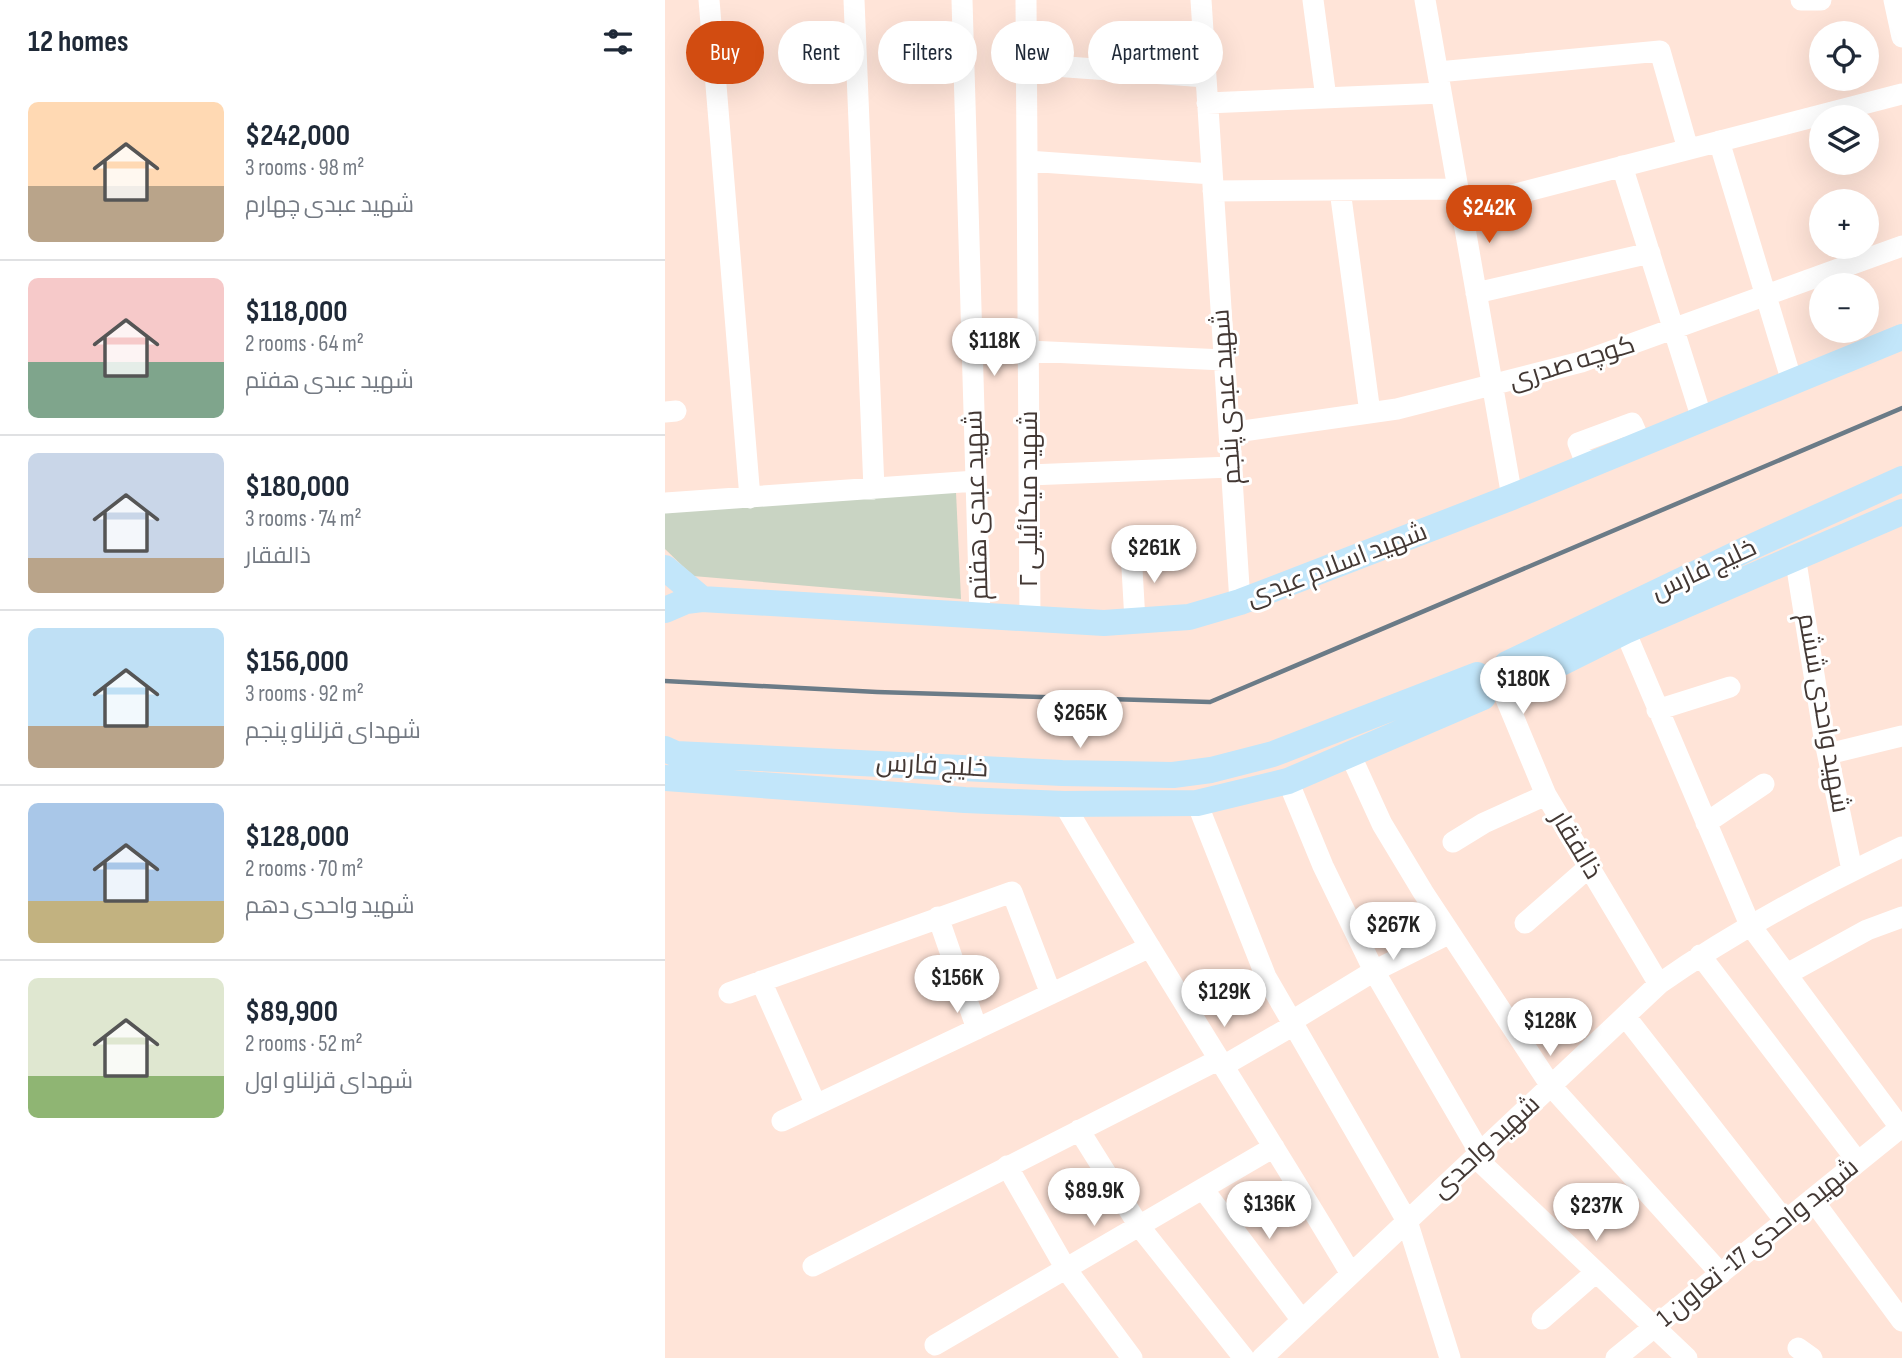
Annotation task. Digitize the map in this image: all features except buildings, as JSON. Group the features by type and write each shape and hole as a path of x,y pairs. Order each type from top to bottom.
{"main road":[{"name":"شهید اسلام عبدی","path":"665,610 686,601 702,599 848,605 1030,620 1135,621 1189,617 1240,602 1512,497 1902,337"},
{"name":"خلیج فارس","path":"1498,684 1747,549 1902,479"},
{"name":"خلیج فارس","path":"665,749 712,769 1173,775 1211,770 1273,754 1498,684 1902,512"},
{"path":"665,568 702,599"},
{"path":"665,778 712,769 1063,804 1196,803 1288,781 1498,684"}],"street":[{"path":"709,0 750,498"},
{"path":"854,0 874,489"},
{"name":"شهید عبدی هفتم","path":"962,0 980,617"},
{"name":"شهید میکائیلی ۲","path":"1026,0 1026,21"},
{"name":"شهید عبدی پنجم","path":"1201,0 1202,21"},
{"path":"1313,0 1326,98"},
{"path":"1426,0 1512,497"},
{"path":"1802,0 1821,0"},
{"path":"1894,0 1902,37"},
{"path":"1207,103 1326,98 1660,51 1688,149"},
{"name":"شهید میکائیلی ۲","path":"1026,84 1030,620"},
{"name":"شهید عبدی پنجم","path":"1206,84 1240,602"},
{"path":"1027,161 1213,182 1460,199 1622,166 1902,94"},
{"path":"1719,141 1792,382"},
{"path":"1622,166 1702,419"},
{"path":"1340,190 1370,413"},
{"name":"کوچه صدری","path":"1229,433 1370,413 1493,386 1581,362 1674,331 1902,246"},
{"path":"1476,293 1650,253"},
{"path":"1028,351 1224,360"},
{"path":"1029,475 1231,467"},
{"path":"665,503 976,481"},
{"path":"1131,551 1135,621"},
{"name":"شهید واحدی ششم","path":"1795,556 1828,754 1852,870"},
{"path":"1625,631 1750,925 1901,1129"},
{"name":"ذالفقار","path":"1498,684 1546,795 1659,984"},
{"path":"1657,710 1730,687"},
{"path":"1828,754 1902,736"},
{"path":"1350,754 1382,824 1551,1086 1721,1274"},
{"path":"1288,781 1323,866 1374,971 1478,1155 1687,1358"},
{"path":"1706,823 1764,784"},
{"path":"1453,842 1484,823 1546,795"},
{"path":"1196,803 1266,977 1407,1221 1450,1358"},
{"path":"1063,804 1351,1274"},
{"name":"شهید واحدی","path":"1262,1358 1659,984 1750,925 1852,870 1902,847"},
{"path":"1524,923 1589,867"},
{"path":"729,993 1012,892 1051,994"},
{"path":"938,917 977,1029"},
{"path":"1787,974 1867,930 1902,918"},
{"path":"813,1266 1079,1130 1221,1063 1293,1023 1374,971 1450,933"},
{"path":"782,1121 1150,947"},
{"path":"1700,956 1858,1162"},
{"path":"761,981 816,1105"},
{"path":"1625,1016 1785,1221"},
{"name":"شهید واحدی 17- تعاون 1","path":"1616,1358 1901,1129"},
{"path":"1079,1130 1139,1226 1244,1358"},
{"path":"936,1345 1274,1147"},
{"path":"1007,1167 1066,1269 1132,1358"},
{"path":"1203,1189 1301,1319"},
{"path":"1812,1199 1902,1321"},
{"path":"1542,1320 1596,1272"}],"green space":[{"path":"956,492 961,599 693,576 665,549 665,506"}],"waterway":[{"path":"665,681 877,692 1210,702 1902,408"}]}
